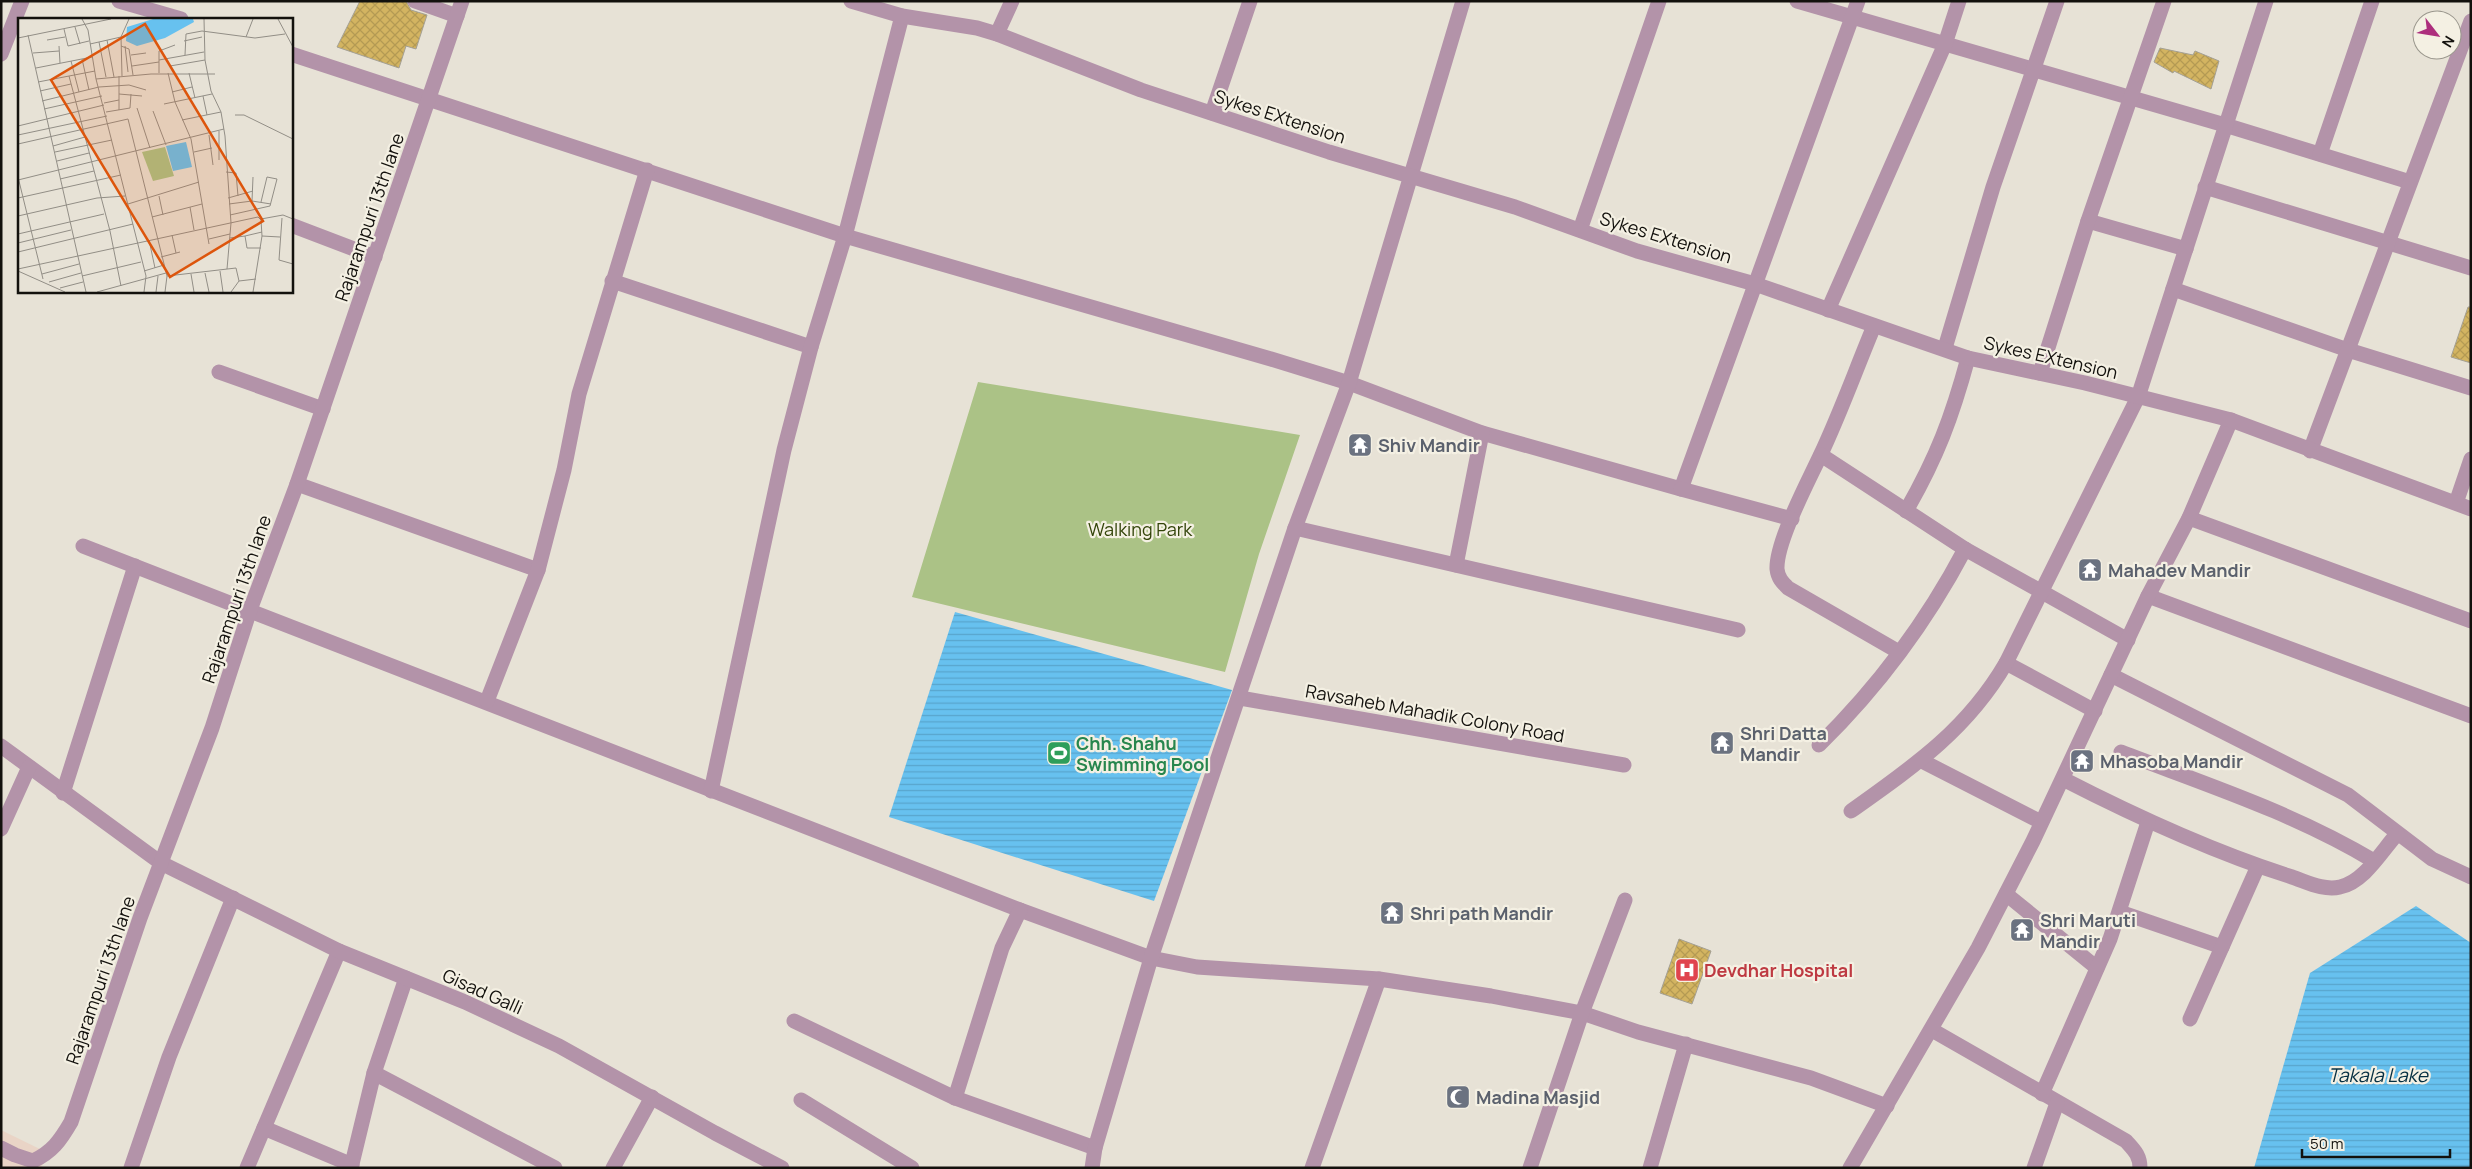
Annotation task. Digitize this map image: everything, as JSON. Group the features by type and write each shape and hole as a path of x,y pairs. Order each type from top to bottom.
{"street":[{"path":"1,54 22,1"},
{"path":"119,1 143,4 178,18"},
{"path":"414,1 457,16"},
{"name":"Rajarampuri 13th lane","path":"1,1148 31,1164 48,1153 60,1141 71,1122 161,863 212,728 250,610 297,484 462,1"},
{"name":"Sykes EXtension","path":"851,1 902,16 977,28 997,34 1141,90 1330,152 1515,207 1637,250 1755,284 1874,326 1945,348 1968,358 2040,373 2231,420 2310,451 2471,509"},
{"path":"997,34 1012,1"},
{"path":"1212,113 1250,1"},
{"path":"1092,1168 1095,1148 1151,958 1240,698 1295,528 1349,383 1464,1"},
{"path":"1580,230 1659,1"},
{"path":"1797,1 2131,97 2410,182"},
{"path":"1681,489 1858,1"},
{"path":"1828,310 1945,44 1959,1"},
{"path":"1945,348 1993,187 2057,1"},
{"path":"2040,373 2088,221 2164,1"},
{"path":"1851,811 1922,761 1961,724 1994,684 2006,663 2040,591 2138,397 2266,1"},
{"path":"2320,154 2372,1"},
{"path":"711,791 784,450 811,347 845,236 902,16"},
{"path":"2310,451 2471,21"},
{"path":"292,54 845,236 1349,383 1482,434 1792,519"},
{"path":"487,702 538,570 564,470 579,394 647,170"},
{"path":"2205,187 2471,268"},
{"path":"2088,221 2186,249"},
{"path":"292,225 375,257"},
{"path":"612,281 811,347"},
{"path":"2173,289 2348,350 2471,388"},
{"path":"1874,326 1821,455 1803,490 1792,519 1778,557 1779,579 1788,588 1899,652"},
{"path":"1906,510 1940,447 1952,416 1968,358"},
{"path":"219,372 323,409"},
{"path":"1850,1168 1932,1030 2006,894 2063,779 2148,596 2189,518 2231,420"},
{"path":"1456,565 1482,434"},
{"path":"1821,455 1965,549 2128,640"},
{"path":"2456,503 2471,458"},
{"path":"297,484 538,570"},
{"path":"2189,518 2471,621"},
{"path":"1295,528 1738,630"},
{"path":"82,546 487,702 711,791 1020,910 1151,958 1197,967 1379,979 1582,1013 1638,1032 1811,1078 1887,1106"},
{"path":"1818,745 1855,709 1899,652 1949,580 1965,549"},
{"path":"63,794 136,566"},
{"path":"2148,596 2471,716"},
{"path":"2006,663 2095,711"},
{"path":"2111,675 2348,794 2373,812 2397,834 2432,859 2471,877"},
{"name":"Ravsaheb Mahadik Colony Road","path":"1240,698 1624,765"},
{"name":"Gisad Galli","path":"1,746 63,794 106,821 161,863 339,950 559,1046 782,1168"},
{"path":"2121,752 2286,815 2333,836 2374,861"},
{"path":"1922,761 2041,822"},
{"path":"1,829 29,767"},
{"path":"2063,779 2148,822 2258,866 2327,888 2338,888 2350,884 2359,878 2397,834"},
{"path":"2042,1094 2120,912 2148,822"},
{"path":"2190,1019 2258,866"},
{"path":"2006,894 2097,968"},
{"path":"131,1168 169,1056 233,898"},
{"path":"1530,1168 1582,1013 1625,900"},
{"path":"955,1098 1002,948 1020,910"},
{"path":"2120,912 2222,947"},
{"path":"247,1168 339,950"},
{"path":"264,1128 351,1167 374,1073 406,978"},
{"path":"1312,1168 1379,979"},
{"path":"794,1021 955,1098 1095,1148"},
{"path":"1932,1030 2126,1142 2136,1151 2140,1160 2140,1168"},
{"path":"1650,1168 1686,1044"},
{"path":"374,1073 555,1168"},
{"path":"613,1168 652,1097"},
{"path":"801,1100 912,1168"},
{"path":"2034,1168 2057,1103"}],"shaded area":[{"path":"1,1130 48,1153 41,1168 1,1168"}],"green space":[{"name":"Walking Park","path":"978,382 1300,435 1259,554 1225,672 912,597"}],"water":[{"name":"Chh. Shahu Swimming Pool","path":"955,612 1232,690 1154,901 889,817"},
{"name":"Takala Lake","path":"2416,906 2471,943 2471,1168 2254,1168 2310,973"}],"building":[{"path":"360,1 406,1 411,10 427,15 416,49 406,46 399,68 337,47"},
{"path":"2160,48 2193,55 2195,51 2219,61 2211,89 2174,71 2173,73 2154,62"},
{"path":"2468,307 2471,307 2471,363 2451,357"},
{"path":"1679,939 1711,951 1692,1004 1660,993"}],"place":[{"name":"Shiv Mandir","path":"1360,445"},
{"name":"Mahadev Mandir","path":"2090,570"},
{"name":"Shri Datta Mandir","path":"1722,743"},
{"name":"Chh. Shahu Swimming Pool","path":"1059,753"},
{"name":"Mhasoba Mandir","path":"2082,761"},
{"name":"Shri path Mandir","path":"1392,913"},
{"name":"Shri Maruti Mandir","path":"2022,930"},
{"name":"Devdhar Hospital","path":"1687,970"},
{"name":"Madina Masjid","path":"1458,1097"}]}
